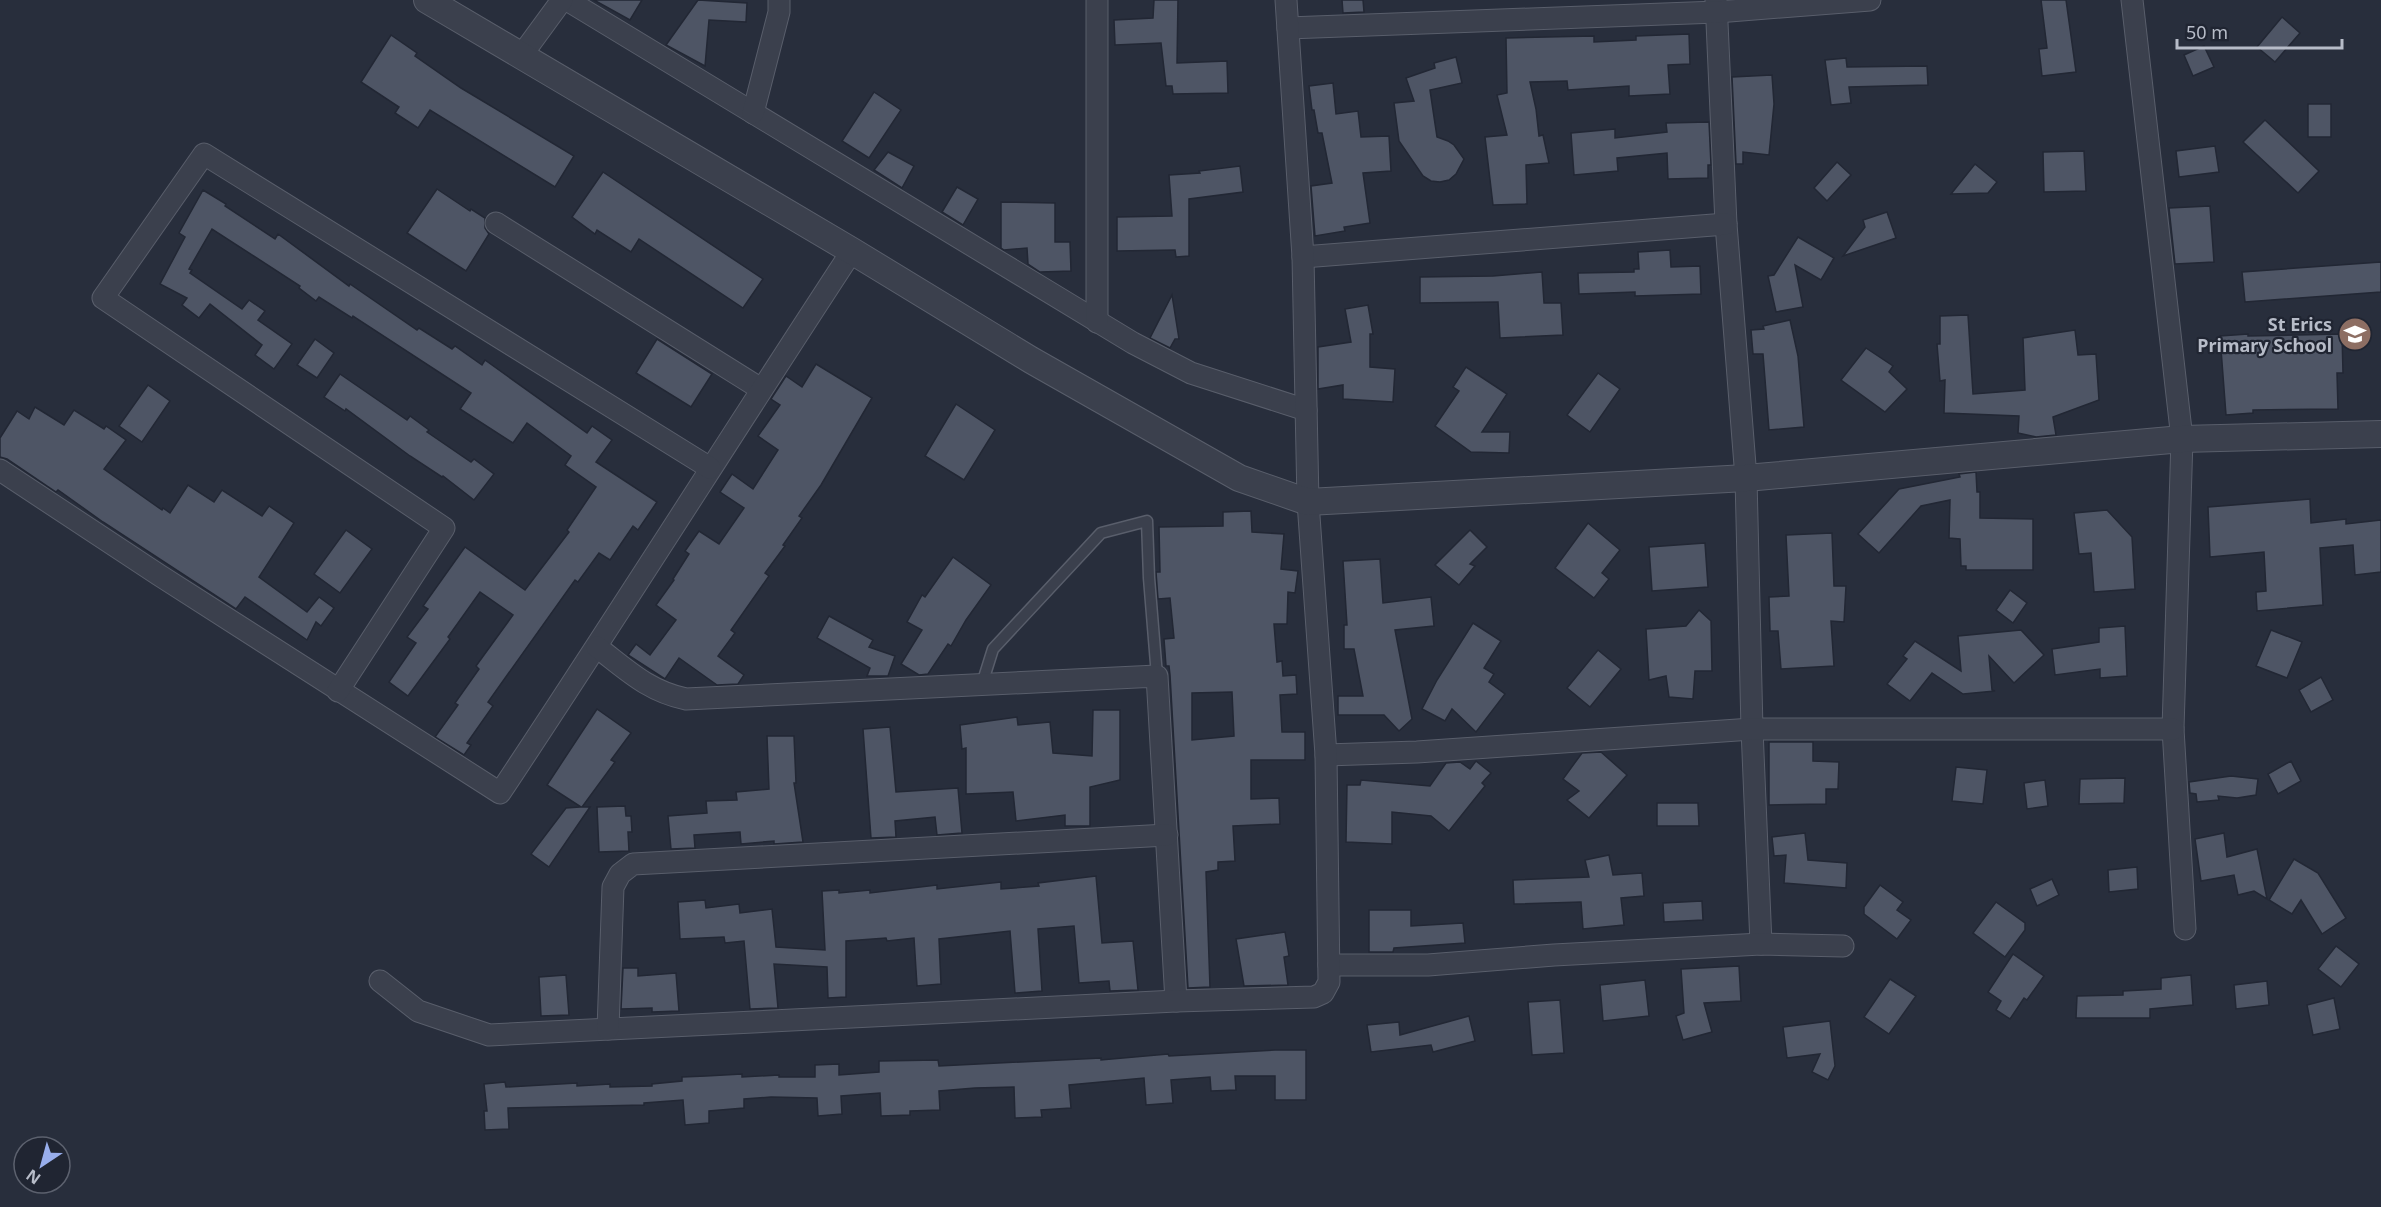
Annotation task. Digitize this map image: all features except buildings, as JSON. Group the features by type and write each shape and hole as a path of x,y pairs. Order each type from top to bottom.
{"street":[{"path":"427,0 852,251 1031,360 1239,478 1308,502 1746,478 2182,439 2381,434"},
{"path":"521,56 562,0"},
{"path":"567,0 1097,322 1191,373 1306,410"},
{"path":"753,113 779,0"},
{"path":"1097,0 1097,322"},
{"path":"380,981 418,1011 489,1035 1314,996 1323,993 1329,982 1326,755 1308,502 1303,257 1286,0"},
{"path":"1288,28 1870,0"},
{"path":"2132,0 2182,439 2174,729 2185,929"},
{"path":"1717,6 1725,224 1746,478 1752,729 1761,944"},
{"path":"338,690 444,528 103,298 204,154 710,468"},
{"path":"496,223 761,390"},
{"path":"1303,257 1725,224"},
{"path":"0,470 500,793 597,647 710,468 852,251"},
{"path":"597,647 645,684 665,694 686,699 1157,676 1176,1001"},
{"path":"1326,755 1418,752 1752,729 2174,729"},
{"path":"608,1029 613,887 620,874 633,864 1167,835"},
{"path":"1329,965 1428,964 1761,944 1843,946"}],"lane":[{"path":"982,684 993,648 1101,533 1147,521 1157,676"}],"place":[{"name":"St Erics Primary School","path":"2355,334"}]}
